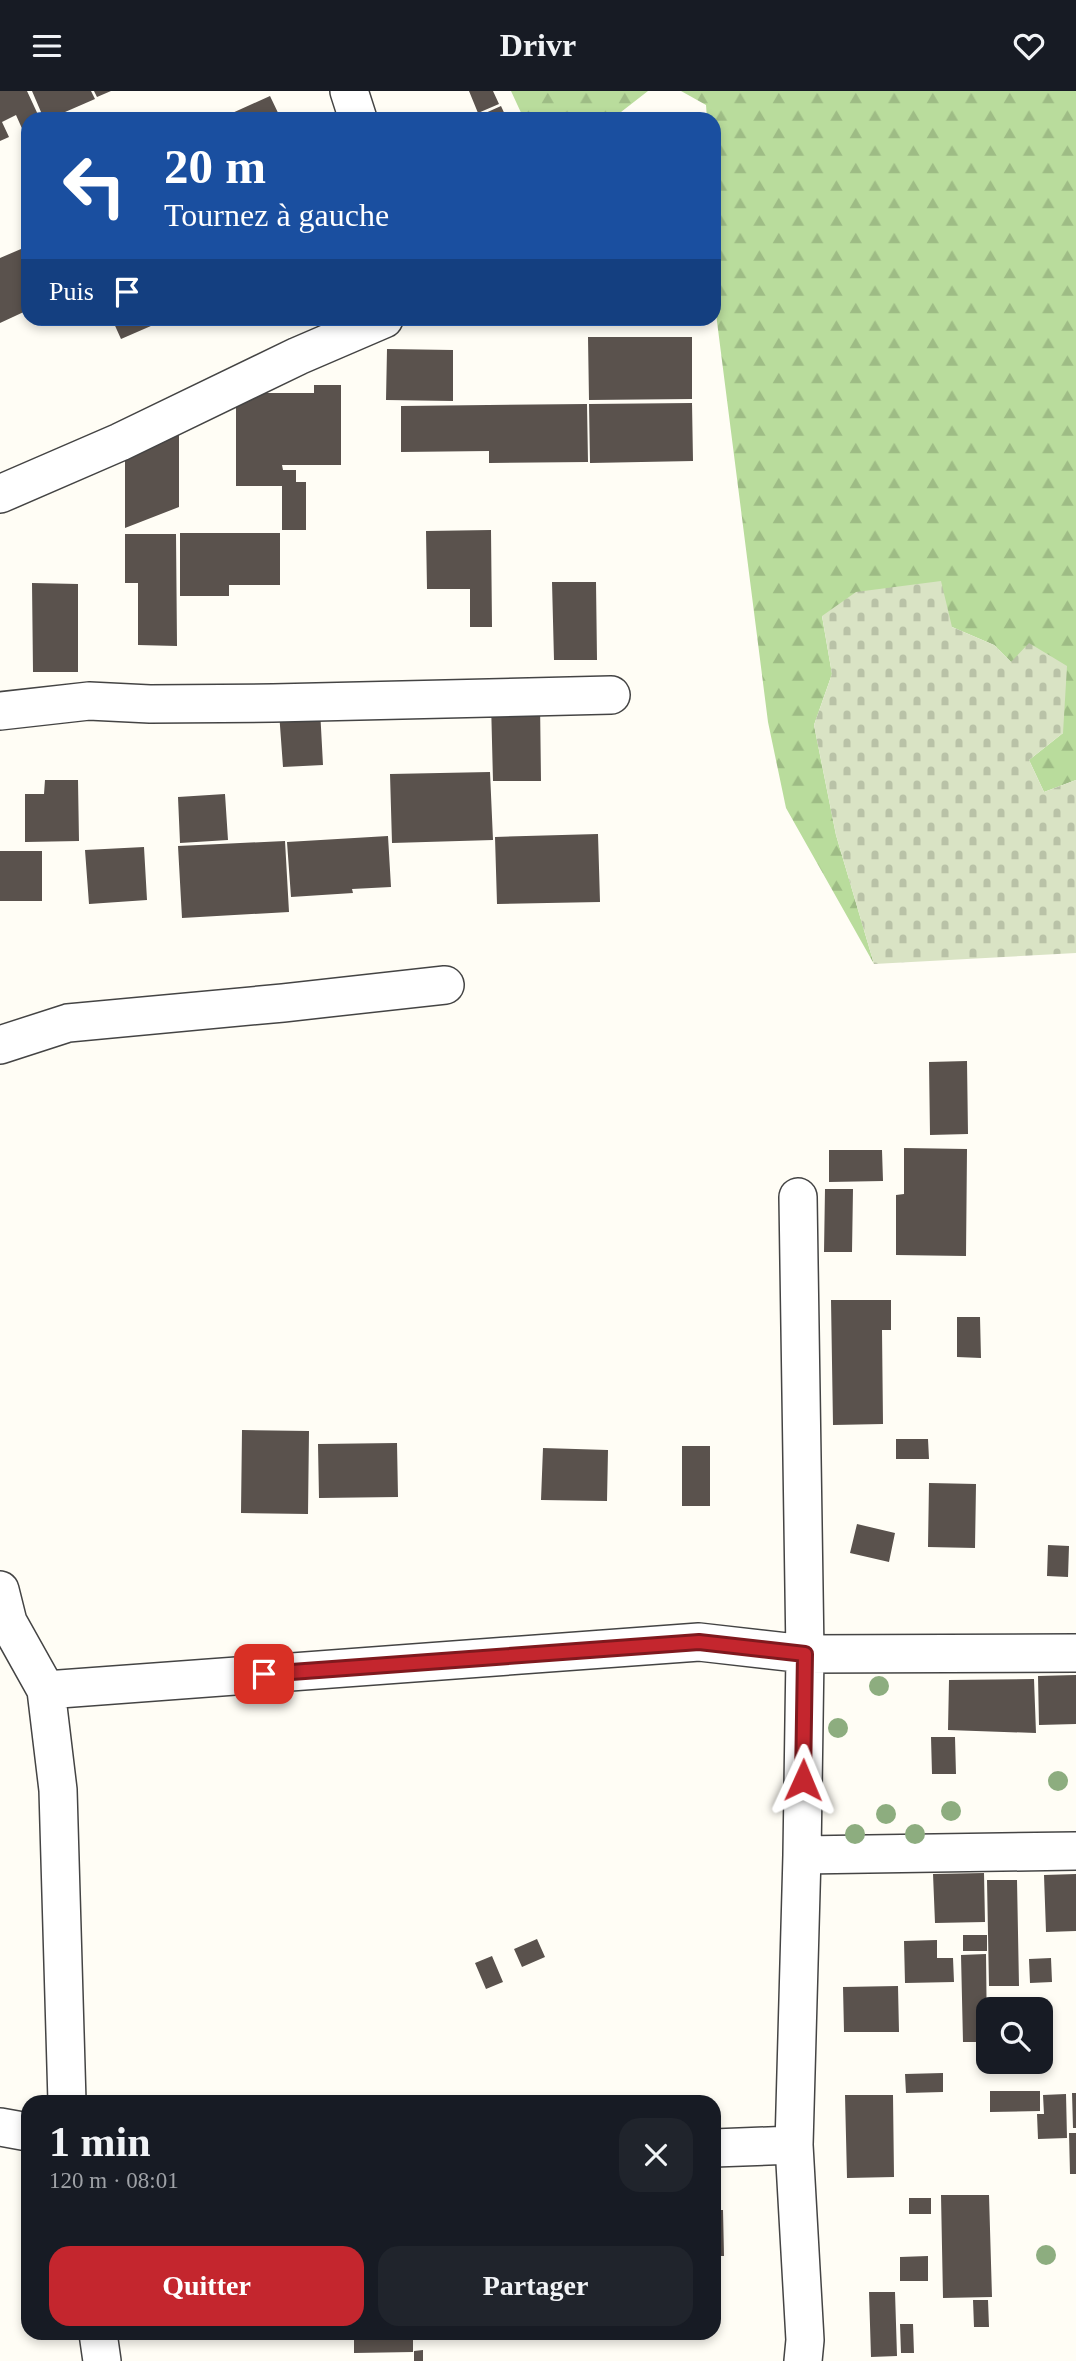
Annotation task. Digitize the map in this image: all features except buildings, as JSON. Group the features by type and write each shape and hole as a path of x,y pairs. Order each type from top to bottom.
{"street":[{"path":"349,91 356,112"},
{"path":"0,494 120,442 298,356 368,326"},
{"path":"0,711 89,701 150,704 272,703 611,695"},
{"path":"0,1045 68,1023 445,985"},
{"path":"798,1197 805,1654 794,2145 805,2340 803,2361"},
{"path":"0,1590 8,1622 47,1691 58,1790 67,2095"},
{"path":"47,1691 699,1642 805,1654 1076,1653"},
{"path":"802,1855 1076,1851"},
{"path":"0,2127 21,2131"},
{"path":"721,2148 794,2145"},
{"path":"99,2340 102,2361"}],"green space":[{"path":"511,91 648,91 621,112 521,112"},
{"path":"681,91 1076,91 1076,780 1044,792 1029,760 1063,733 1011,662 994,645 952,627 822,616 832,674 814,725 836,835 874,964 786,808 768,722 718,326 721,326 721,112 706,112 706,105"},
{"path":"941,581 952,627 994,645 1011,662 1029,643 1067,666 1063,733 1029,760 1044,792 1076,780 1076,953 874,964 836,835 814,725 832,674 822,616 856,592"}],"route":[{"path":"264,1674 699,1642 805,1654 803,1780"}]}
